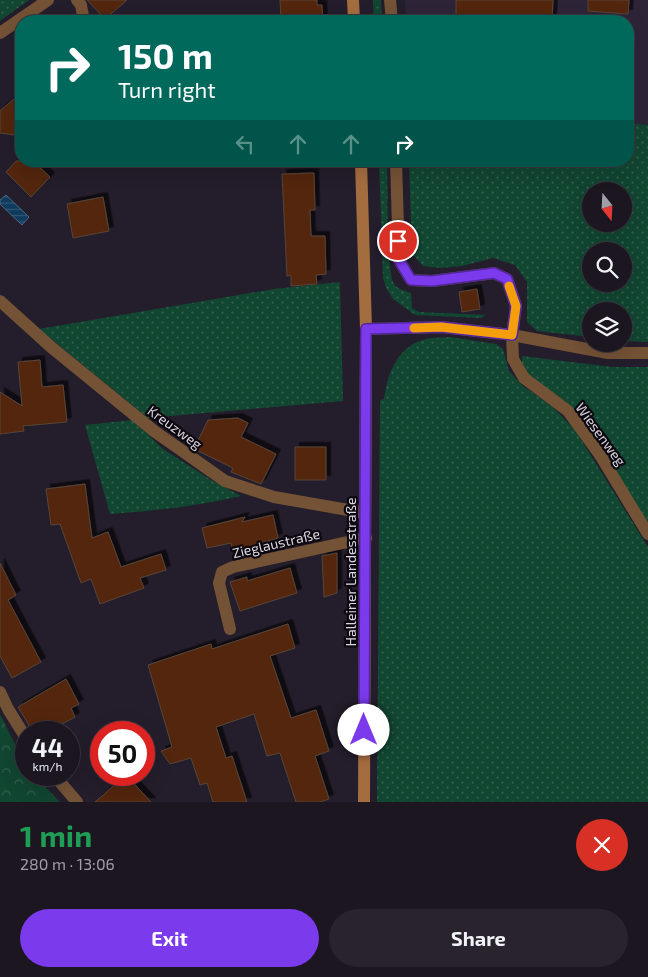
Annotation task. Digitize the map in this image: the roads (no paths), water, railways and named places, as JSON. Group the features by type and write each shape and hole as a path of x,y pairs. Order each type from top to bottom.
{"main road":[{"path":"352,0 353,15"},
{"name":"Halleiner Landesstraße","path":"362,167 366,329 364,802"}],"street":[{"path":"26,15 48,0"},
{"path":"76,0 81,5 83,15"},
{"path":"390,0 391,15"},
{"path":"0,33 15,23"},
{"name":"Wiesenweg","path":"396,167 399,260 411,280 432,281 494,273 507,279 516,306 512,335 513,359 524,378 568,411 600,456 648,534"},
{"name":"Kreuzweg","path":"0,301 51,347 154,431 225,481 274,497 365,513"},
{"path":"366,329 441,327 512,335 608,353 648,353"},
{"name":"Zieglaustraße","path":"230,629 218,583 222,572 233,567 366,538"},
{"path":"0,692 16,721"},
{"path":"63,786 77,802"}],"water":[{"path":"6,195 29,217 22,225 0,204 0,200"}]}
